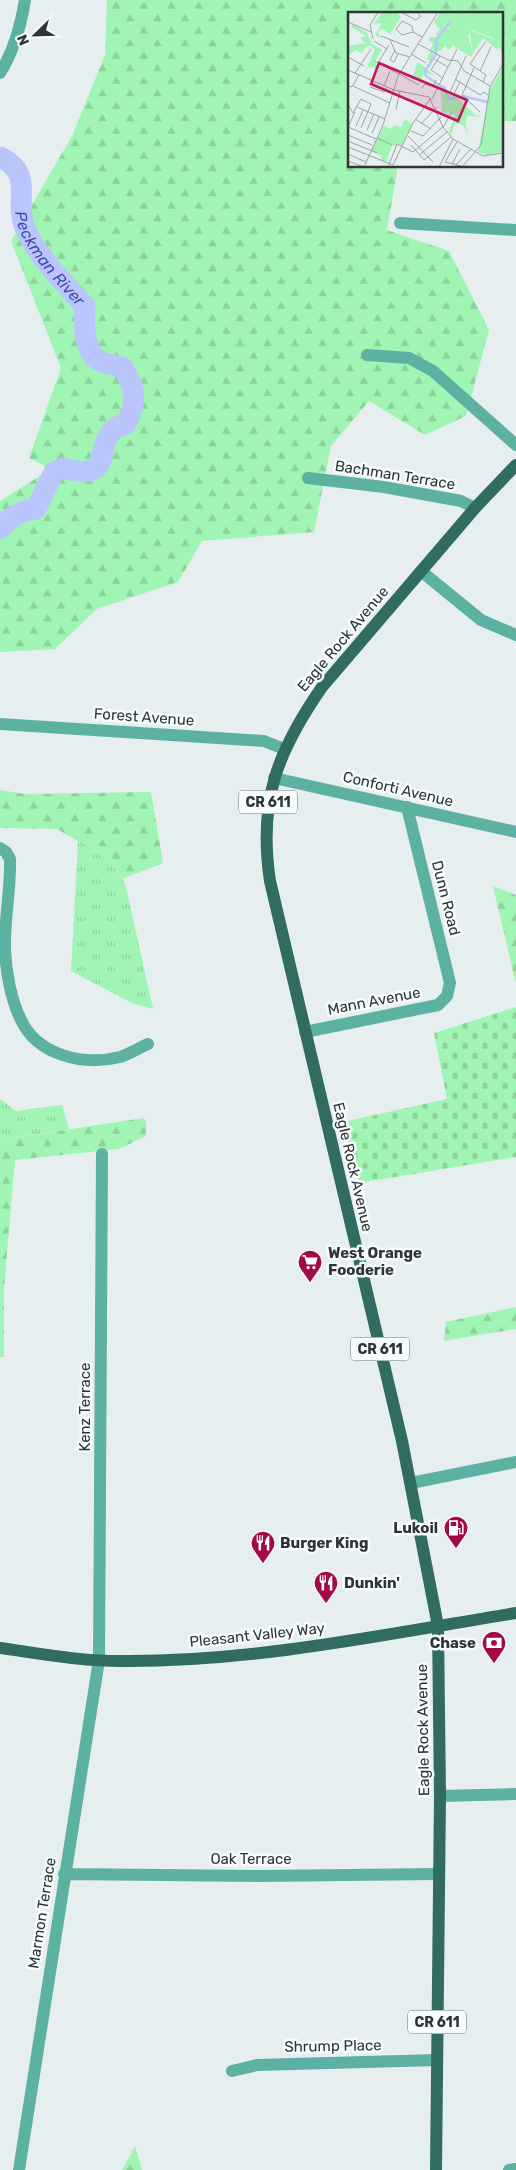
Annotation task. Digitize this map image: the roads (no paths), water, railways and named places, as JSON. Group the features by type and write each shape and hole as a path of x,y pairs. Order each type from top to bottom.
{"main road":[{"name":"Eagle Rock Avenue","path":"436,2170 440,1796 438,1626 411,1483 304,1032 267,862 266,823 274,778 284,749 301,716 322,686 476,508 516,465"},
{"name":"Pleasant Valley Way","path":"0,1648 99,1660 128,1661 220,1657 306,1648 516,1613"}],"street":[{"path":"0,73 15,41 25,0"},
{"path":"400,223 516,230"},
{"path":"367,355 409,358 433,371 516,445"},
{"name":"Bachman Terrace","path":"308,478 384,487 461,501 476,508"},
{"path":"422,571 481,620 516,635"},
{"name":"Forest Avenue","path":"0,724 264,741 284,749"},
{"name":"Conforti Avenue","path":"274,778 516,832"},
{"name":"Dunn Road","path":"407,807 450,984 447,996"},
{"path":"0,848 6,852 10,859 5,922 8,973 21,1021 34,1039 68,1058 93,1060 120,1056 148,1044"},
{"name":"Mann Avenue","path":"304,1032 438,1005 447,996"},
{"name":"Kenz Terrace","path":"99,1660 102,1154"},
{"path":"411,1483 516,1462"},
{"name":"Marmon Terrace","path":"19,2170 99,1660"},
{"path":"440,1796 516,1794"},
{"name":"Oak Terrace","path":"64,1874 260,1876 438,1874"},
{"name":"Shrump Place","path":"232,2071 246,2066 257,2065 437,2060"},
{"path":"508,2170 516,2169"}],"waterway":[{"name":"Peckman River","path":"0,157 11,164 21,180 22,217 30,239 52,269 85,306 84,321 88,346 97,359 123,368 131,383 134,396 134,402 126,424 116,427 109,436 101,461 97,467 90,471 63,468 54,472 36,509 16,515 0,529"}],"place":[{"name":"West Orange Fooderie","path":"310,1283"},
{"name":"Lukoil","path":"456,1549"},
{"name":"Burger King","path":"263,1564"},
{"name":"Dunkin'","path":"326,1604"},
{"name":"Chase","path":"494,1664"}]}
